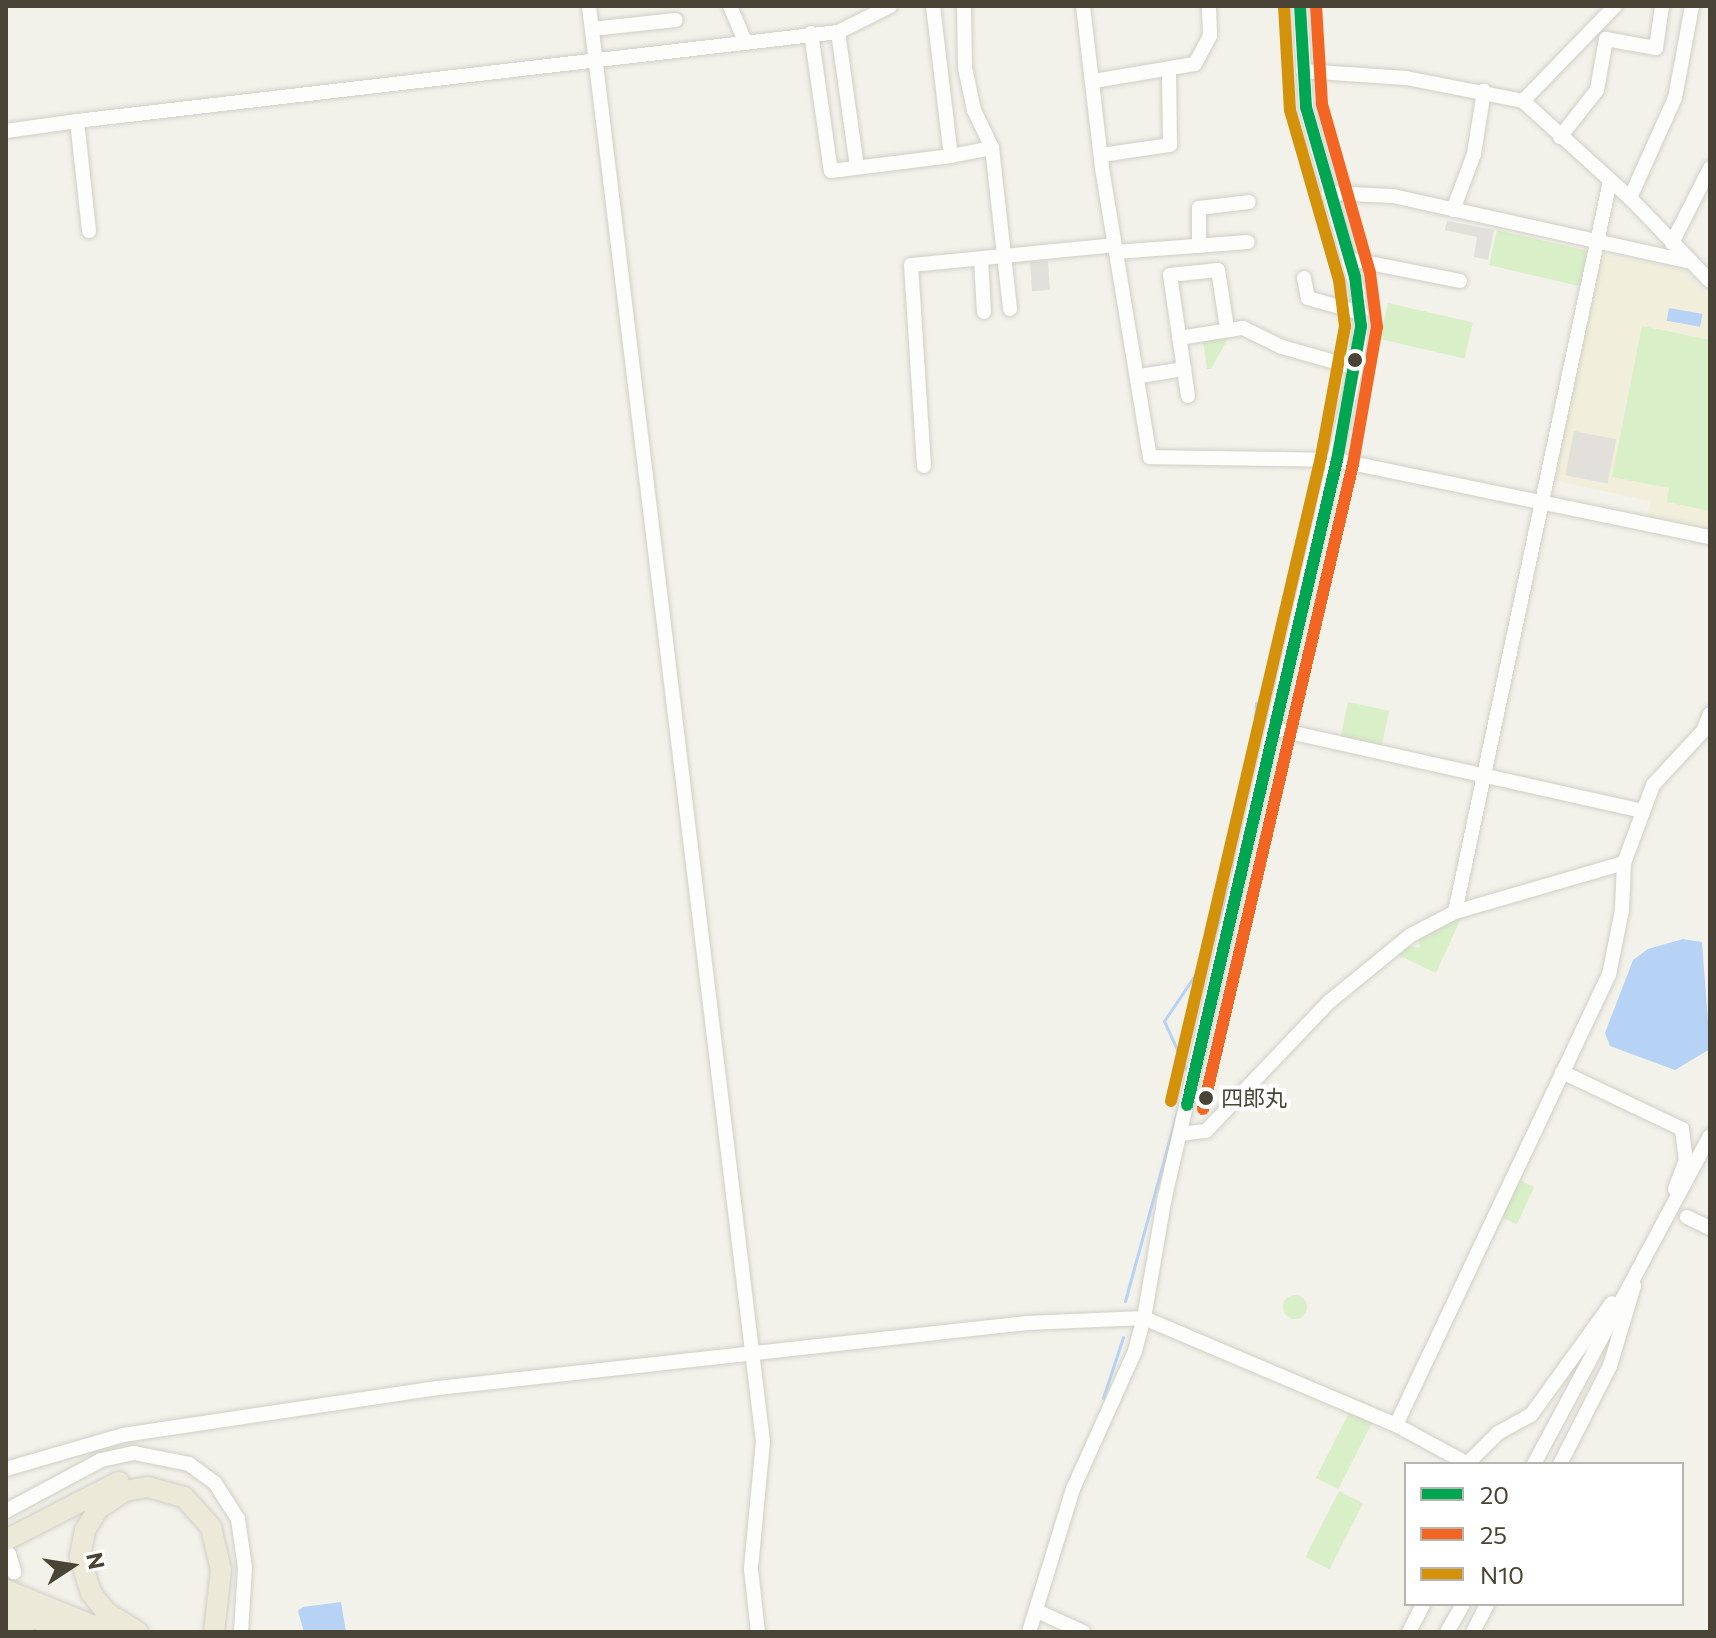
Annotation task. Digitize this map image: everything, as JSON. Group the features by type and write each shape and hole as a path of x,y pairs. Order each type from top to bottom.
{"highway":[{"path":"7,1547 120,1481 146,1476 171,1480 202,1498 223,1531 230,1573 224,1632"},
{"path":"138,1632 106,1612 91,1593 80,1556 85,1530 98,1509 125,1491 148,1487 184,1497 211,1527 221,1570 214,1632"},
{"path":"10,1581 109,1632"},
{"path":"6,1607 68,1632"},
{"path":"6,1622 24,1632"}],"street":[{"path":"589,6 763,1441 751,1569 758,1632"},
{"path":"730,6 744,39"},
{"path":"6,131 744,39 838,32 890,6"},
{"path":"933,6 951,156"},
{"path":"964,6 965,68 974,110 992,148 1010,309"},
{"path":"1083,6 1115,248 1140,376 1150,457 1337,460 1710,537"},
{"path":"1094,81 1195,64 1210,36 1209,6"},
{"path":"1029,1632 1073,1489 1135,1351 1144,1318 1180,1134 1276,729 1356,368 1361,313 1306,107 1300,6"},
{"path":"1523,101 1615,6"},
{"path":"1560,137 1597,90 1606,39 1656,48 1662,6"},
{"path":"1630,198 1675,98 1692,6"},
{"path":"592,29 676,20"},
{"path":"838,32 857,167"},
{"path":"811,33 831,171 992,148"},
{"path":"1102,155 1170,145 1169,69"},
{"path":"1303,71 1406,78 1523,101 1630,198 1710,281"},
{"path":"1453,210 1474,154 1484,91"},
{"path":"77,121 89,231"},
{"path":"1672,243 1710,168"},
{"path":"1455,912 1610,181"},
{"path":"1329,193 1393,196 1691,262"},
{"path":"1199,246 1199,208 1249,202"},
{"path":"924,466 911,265 1115,248 1248,242"},
{"path":"981,259 984,312"},
{"path":"1349,259 1460,281"},
{"path":"1188,396 1170,275 1218,270 1227,328"},
{"path":"1304,278 1308,298 1361,313"},
{"path":"1179,338 1227,328 1264,334 1282,347 1356,368"},
{"path":"1140,376 1184,369"},
{"path":"1396,1425 1609,975 1622,910 1624,863 1653,785 1709,720"},
{"path":"1276,729 1642,811"},
{"path":"1180,1134 1206,1131 1357,976 1411,935 1455,912 1624,863"},
{"path":"1562,1072 1682,1129 1686,1160 1673,1209"},
{"path":"1535,1462 1710,1136"},
{"path":"1687,1217 1710,1228"},
{"path":"1469,1462 1498,1433 1539,1405 1632,1278"},
{"path":"1561,1462 1610,1366 1631,1302 1632,1278"},
{"path":"6,1469 78,1445 234,1417 752,1350 1027,1323 1144,1318 1396,1425 1463,1462"},
{"path":"6,1511 101,1460 134,1453 189,1464 215,1483 238,1519 245,1568 241,1632"},
{"path":"7,1547 10,1581"},
{"path":"1409,1632 1422,1606"},
{"path":"1446,1632 1462,1606"},
{"path":"1473,1632 1486,1606"},
{"path":"1037,1611 1083,1632"}],"shaded area":[{"path":"1447,221 1494,230 1488,260 1474,257 1477,237 1445,230"},
{"path":"1601,254 1684,270 1710,298 1710,533 1647,519 1650,501 1553,480"},
{"path":"1048,261 1050,290 1032,291 1030,262"},
{"path":"1574,431 1616,439 1608,483 1565,475"}],"green space":[{"path":"1497,230 1591,252 1582,287 1489,265"},
{"path":"1388,303 1473,323 1464,359 1380,339"},
{"path":"1642,326 1710,340 1710,511 1667,502 1669,488 1612,477"},
{"path":"1230,335 1211,369 1207,369 1203,340"},
{"path":"1348,702 1389,711 1381,747 1340,738"},
{"path":"1462,916 1436,973 1396,954 1406,946 1420,948 1419,938"},
{"path":"1517,1179 1534,1187 1517,1224 1500,1216"},
{"path":"1295,1295 1304,1298 1307,1307 1304,1316 1295,1319 1286,1316 1283,1307 1286,1298"},
{"path":"1350,1411 1372,1422 1338,1489 1316,1478"},
{"path":"1339,1491 1363,1503 1329,1569 1305,1557"}],"water":[{"path":"1669,308 1702,314 1700,327 1667,321"},
{"path":"1683,939 1702,942 1710,1049 1675,1070 1610,1046 1605,1033 1633,960 1648,949"},
{"path":"341,1602 346,1632 304,1632 298,1611 303,1607"}],"waterway":[{"path":"1233,875 1231,840 1254,746 1256,703"},
{"path":"1187,1071 1164,1021 1207,957 1230,883"},
{"path":"1125,1301 1180,1102"},
{"path":"1103,1398 1123,1337"}],"transit line":[{"name":"20","path":"1187,1105 1337,460 1361,326 1355,277 1306,107 1300,6"},
{"name":"25","path":"1203,1109 1353,464 1377,327 1370,273 1322,104 1316,6"},
{"name":"N10","path":"1171,1101 1321,457 1345,326 1339,280 1290,110 1284,7"}],"place":[{"name":"四郎丸","path":"1206,1098"}]}
